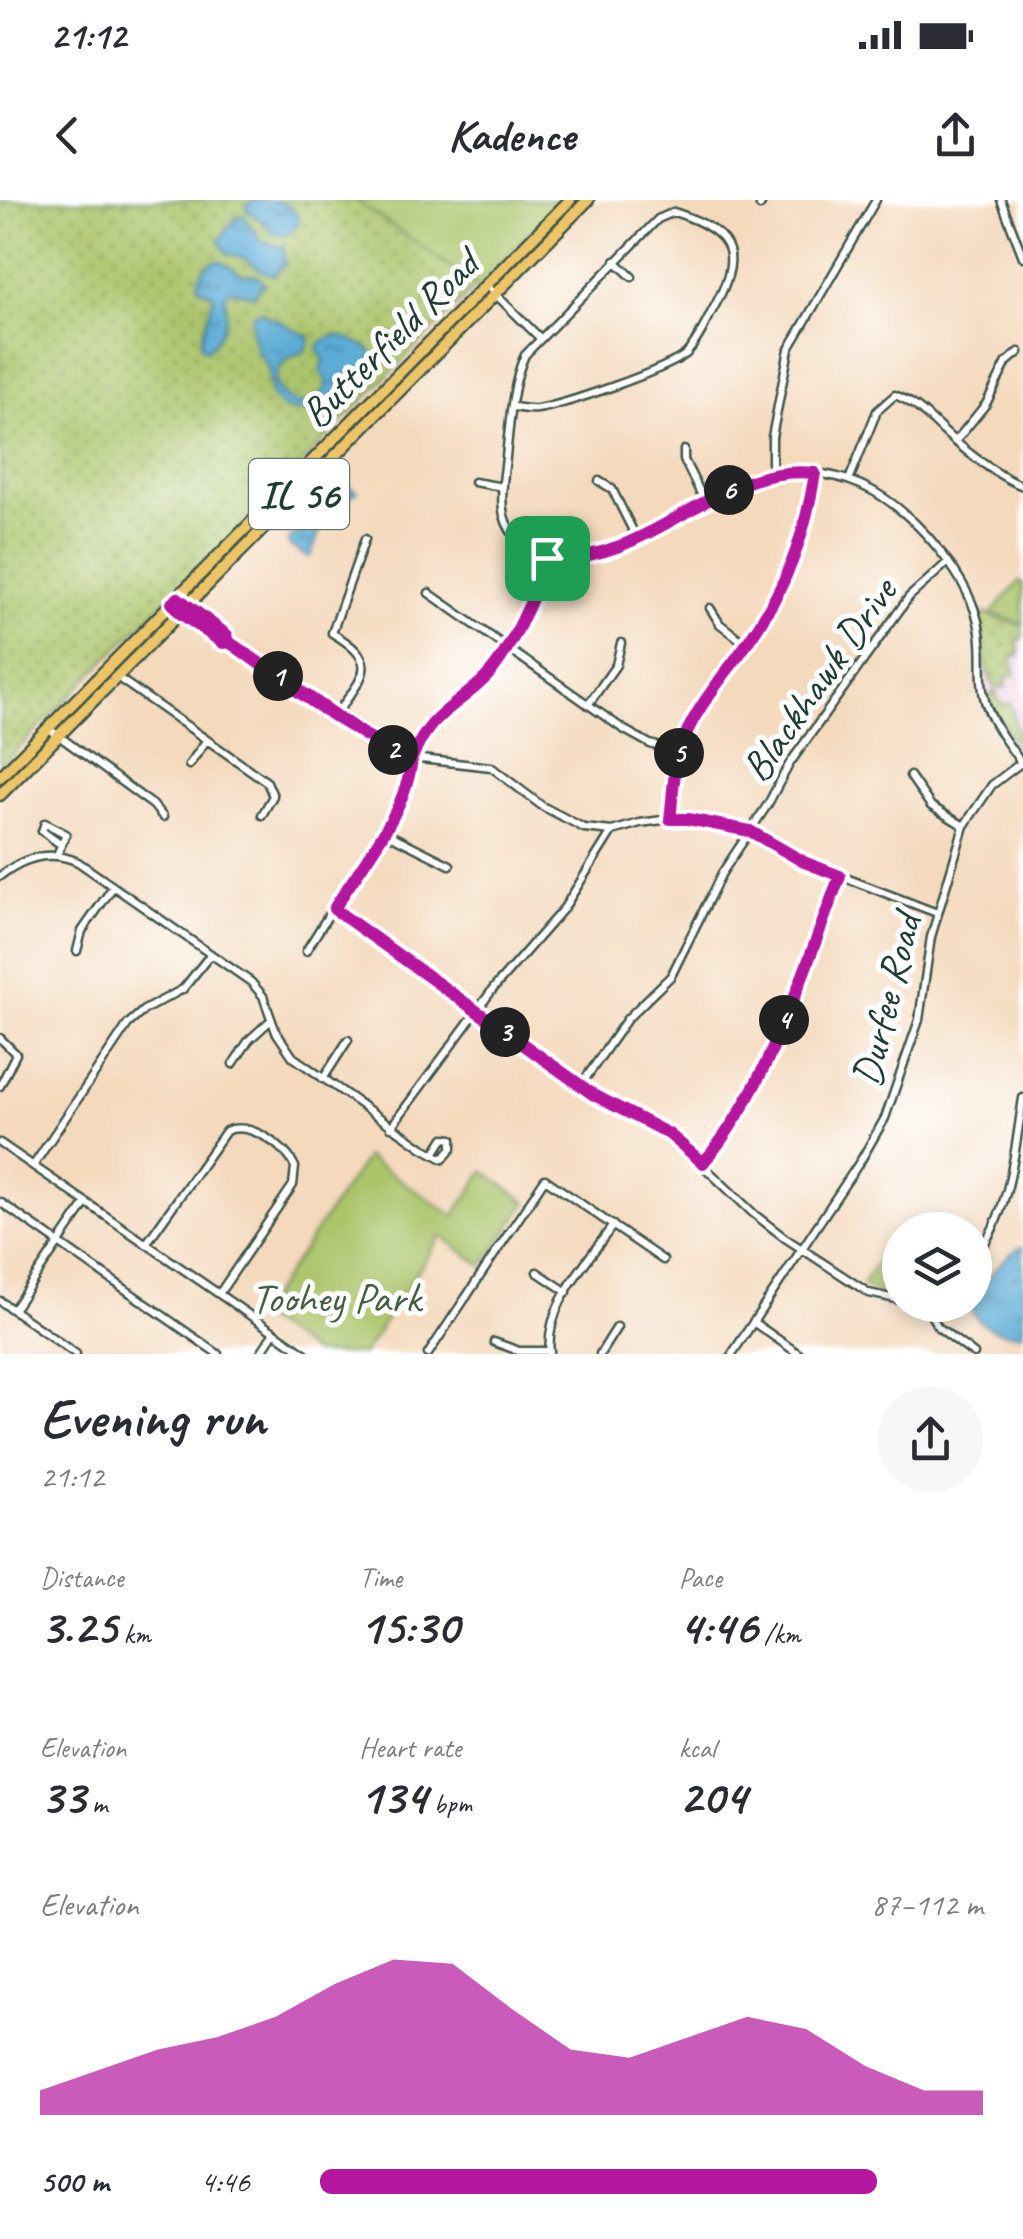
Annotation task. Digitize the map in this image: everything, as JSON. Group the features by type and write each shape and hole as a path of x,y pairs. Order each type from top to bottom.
{"main road":[{"name":"Butterfield Road","path":"0,777 570,200"},
{"name":"Butterfield Road","path":"0,795 588,200"}],"street":[{"path":"772,474 772,437 790,349 876,200"},
{"path":"1002,200 1023,256"},
{"path":"514,408 540,408 678,361 693,346 728,283 733,257 717,234 700,222 674,212 658,219 539,337 522,361 514,408 503,487 505,526 523,545 547,558 585,557 638,541 705,502 772,474 815,473 849,480 872,490 925,534 948,562 977,618 988,711 1022,763"},
{"path":"615,260 632,277"},
{"path":"487,286 539,337"},
{"path":"955,442 986,404 1008,362 1019,352"},
{"path":"849,480 881,406 895,396 910,401 955,442 1023,486"},
{"path":"684,450 684,460 705,502"},
{"path":"670,819 679,752 695,718 780,592 805,528 815,473"},
{"path":"598,481 612,490 638,541"},
{"path":"474,482 503,487"},
{"path":"335,716 363,674 364,662 358,649 332,632 365,539"},
{"path":"306,952 406,788 412,758 428,726 482,681 534,597 547,558"},
{"name":"Blackhawk Drive","path":"581,1085 627,1019 670,976 722,873 790,763 909,597 948,562"},
{"path":"429,593 642,740 679,752"},
{"path":"175,600 223,643 229,642 374,742 412,758 490,768 564,820 584,828 612,831 640,823 688,819 750,831 804,862 937,913"},
{"path":"710,608 720,624 746,644"},
{"path":"588,705 616,665 621,643"},
{"path":"118,677 270,786 273,796 262,815"},
{"path":"48,728 154,804 163,817"},
{"path":"189,765 206,741"},
{"name":"Durfee Road","path":"732,1354 870,1146 891,1104 922,1007 937,913 964,826 992,785 1022,763"},
{"path":"910,776 931,806 964,826"},
{"path":"382,831 450,865"},
{"path":"391,1127 477,1012 564,908 612,831"},
{"path":"58,855 60,844"},
{"path":"0,876 30,859 58,855 78,862 254,985 264,996 271,1020 288,1051 323,1078 391,1127 434,1154 443,1159 453,1142 448,1136 434,1154"},
{"path":"703,1163 724,1136 772,1047 840,876"},
{"path":"77,951 82,930 112,887"},
{"path":"334,909 581,1085 669,1134 754,1214 868,1293 882,1296"},
{"path":"33,1166 128,1024 144,1010 183,989 211,954"},
{"path":"233,1064 249,1040 271,1020"},
{"path":"0,1038 16,1054 0,1086"},
{"path":"323,1078 348,1040"},
{"path":"992,1232 1014,1163 1023,1098"},
{"path":"146,1244 226,1131 248,1129 284,1152 295,1167 293,1185 218,1294"},
{"path":"0,1143 306,1354"},
{"path":"428,1354 544,1178 663,1260"},
{"path":"0,1202 218,1354"},
{"path":"12,1310 86,1202"},
{"path":"494,1342 520,1351 550,1352 552,1322 613,1225"},
{"path":"538,1272 568,1292"},
{"path":"0,1301 76,1354"},
{"path":"753,1322 799,1354"},
{"path":"935,1322 974,1354"},
{"path":"600,1354 617,1327"},
{"path":"260,1354 274,1334"}],"shaded area":[{"path":"1023,577 1023,766 1017,770 983,705 975,633"}],"green space":[{"path":"0,200 355,200 467,278 547,200 562,200 0,767"},
{"path":"355,200 562,200 478,286"},
{"path":"480,297 485,300 226,561 280,499"},
{"path":"1020,581 1023,624 991,614"},
{"path":"981,613 1022,625 1023,639 1017,641 1020,655 1012,657 1015,675 1007,676 1006,687 996,689 986,670"},
{"path":"995,692 1002,705 1011,703 1016,730 1023,730 1020,752 991,705 988,696"},
{"name":"Toohey Park","path":"366,1157 454,1216 484,1171 527,1202 483,1266 441,1236 363,1354 314,1354 258,1316"},
{"path":"882,1254 882,1293 862,1284"}],"water":[{"path":"255,200 289,207 298,216 298,226 284,236 273,233 247,211"},
{"path":"243,215 263,242 283,247 285,262 275,275 228,254 219,240"},
{"path":"222,261 241,274 258,276 264,283 253,296 232,290 226,293 225,321 207,350 201,346 201,340 214,296 199,287 199,283 205,268"},
{"path":"262,311 308,335 310,340 305,351 287,360 277,372 278,386 291,402 309,403 325,390 327,382 320,370 324,361 317,348 330,337 344,337 371,350 372,361 347,375 336,393 319,407 285,410 271,396 268,366 258,353 251,330 252,315"},
{"path":"345,484 357,492 326,512 311,556 289,545 289,540"},
{"path":"1023,1247 1023,1333 1006,1333 982,1322 992,1322 992,1273"}],"route":[{"path":"547,558 534,597 498,659 482,681 428,726 412,758 366,736 229,642 223,643 172,603 178,598 227,635 229,642 335,716 374,742 412,758 403,795 334,909 594,1095 669,1134 703,1163 724,1136 772,1047 840,876 804,862 750,831 670,819 679,752 695,718 788,577 805,528 815,473 772,474 757,479 614,550 568,560 547,558"}]}
